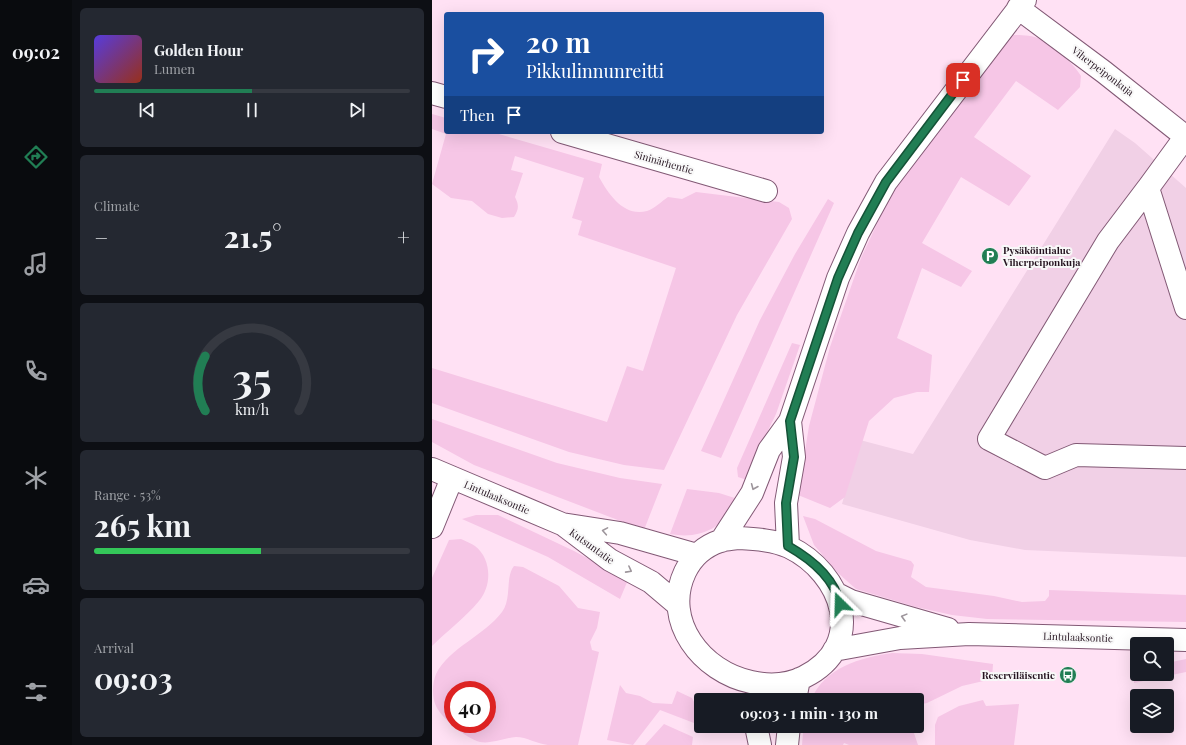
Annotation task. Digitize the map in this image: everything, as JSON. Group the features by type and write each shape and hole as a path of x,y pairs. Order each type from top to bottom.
{"street":[{"name":"Viherpeiponkuja","path":"1022,4 1104,72 1186,136"},
{"path":"721,541 752,493 769,450 790,421 838,278 858,233 886,182 1022,4"},
{"path":"432,93 444,96"},
{"name":"Sininärhentie","path":"569,134 766,192"},
{"path":"1186,136 1108,241 989,439 1045,468 1076,455 1186,458"},
{"path":"1148,188 1186,308"},
{"path":"788,546 786,503 794,457 790,421"},
{"name":"Lintulaaksontie","path":"432,469 562,524"},
{"path":"432,527 452,478"},
{"name":"Kutsuntatie","path":"562,524 620,534 697,555"},
{"name":"Kutsuntatie","path":"562,524 610,560 651,582 677,604"},
{"path":"738,538 757,539 788,546 804,555 819,568 837,594 842,614 842,625 834,650 823,664 810,674 799,679 747,690 711,664 695,649 686,634 677,604 683,576 688,565 697,555 721,541 738,538"},
{"name":"Lintulaaksontie","path":"837,594 851,602 969,634"},
{"name":"Lintulaaksontie","path":"834,650 900,638 969,634 1186,640"},
{"path":"796,693 799,679"},
{"path":"757,733 760,745"},
{"path":"787,745 788,733"}],"shaded area":[{"path":"1012,35 1037,38 1057,50 1068,60 1081,76 1080,87 1058,110 1016,81 974,137 1031,176 1009,206 961,177 922,243 972,271 961,287 922,268 897,338 932,355 929,392 917,392 894,398 869,421 845,497 830,508 798,495 809,426 830,347 861,258 883,211 899,183 1000,45"},
{"path":"432,114 444,117 444,133 432,129"},
{"path":"1115,129 1135,143 1186,188 1186,557 1025,550 970,540 842,504 860,440 913,454"},
{"path":"446,134 499,134 602,164 599,177 607,191 624,208 631,211 647,211 668,197 682,199 696,192 779,202 789,208 792,219 737,315 664,470 624,465 569,452 432,403 432,368 607,422 627,366 643,371 676,268 578,235 582,221 572,218 584,178 515,156 511,170 523,173 515,197 518,207 517,212 514,217 502,218 488,214 472,201 451,198 432,184"},
{"path":"828,199 834,203 721,458 701,451 760,320 795,254"},
{"path":"792,343 800,345 776,414 758,451 747,480 738,477 737,468"},
{"path":"432,419 557,463 620,478 662,484 644,530 474,465 432,442"},
{"path":"687,489 719,493 741,500 727,517 711,529 692,535 670,534"},
{"path":"476,515 498,515 574,551 628,580 620,599 548,557 462,519"},
{"path":"803,516 815,519 876,551 911,561 914,565 911,577 926,587 994,596 1022,602 1045,601 1049,596 1049,590 1186,595 1186,622 987,619 952,615 916,607 856,589 838,573 814,545"},
{"path":"461,539 475,546 481,551 485,558 488,573 486,588 483,595 474,607 432,646 432,578 449,540"},
{"path":"514,566 523,567 559,586 578,608 600,612 597,628 590,642 592,650 599,652 578,745 548,745 516,737 489,742 480,742 463,733 496,733 496,681 444,681 444,717 436,706 433,695 433,686 436,674 450,656 486,628 502,612 507,601 510,576"},
{"path":"892,653 922,654 993,664 992,679 962,686 924,704 924,693 815,693 825,679 834,672 856,661"},
{"path":"1186,659 1186,672 1174,675 1174,662"},
{"path":"620,685 626,693 640,696 653,703 672,704 677,691 692,698 694,702 694,723 660,710 633,745 607,740"},
{"path":"983,700 986,706 1019,704 1014,745 935,745 935,725 938,717 959,706"},
{"path":"664,724 693,737 692,745 645,745"},
{"path":"803,733 914,733 918,745 849,745 844,743 843,745 802,745"}],"place":[{"name":"Pysäköintialue Viherpeiponkuja","path":"990,256"},
{"name":"Reserviläisentie","path":"1068,675"}],"route":[{"path":"840,604 837,594 819,568 804,555 788,546 786,503 794,457 790,421 838,278 858,233 886,182 963,80"}]}
